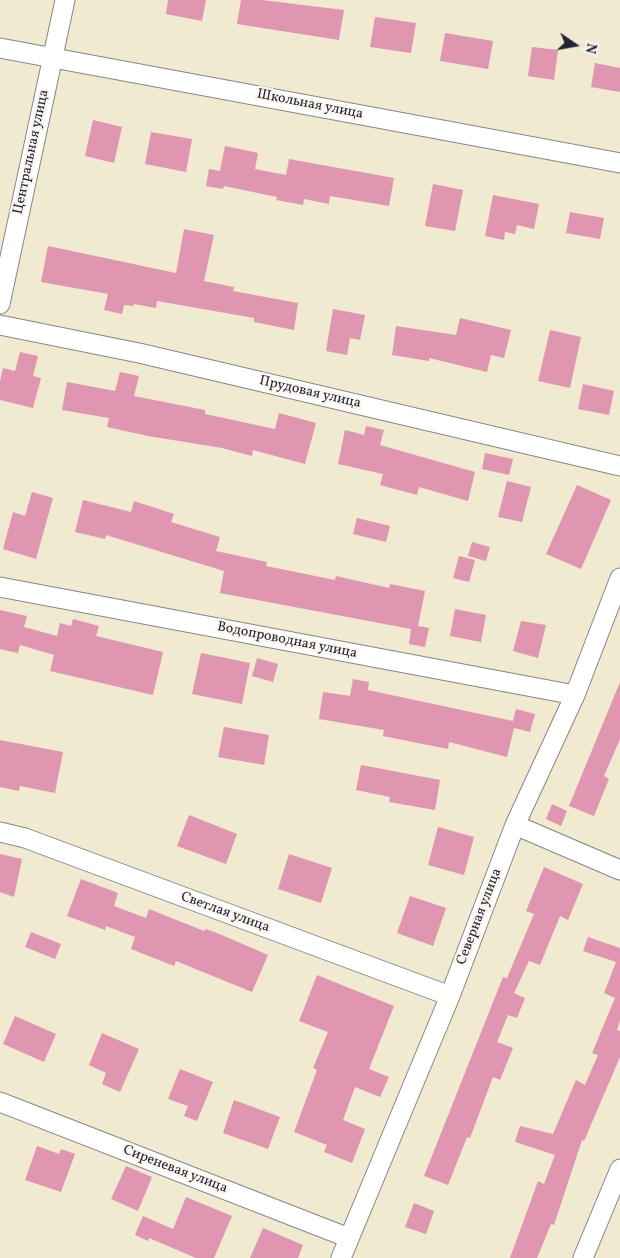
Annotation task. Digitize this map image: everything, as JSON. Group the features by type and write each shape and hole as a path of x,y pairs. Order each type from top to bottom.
{"street":[{"name":"Центральная улица","path":"0,304 65,0"},
{"name":"Школьная улица","path":"0,48 52,56 620,163"},
{"name":"Прудовая улица","path":"0,325 139,353 620,466"},
{"name":"Северная улица","path":"342,1258 450,996 515,825 575,694 620,578"},
{"name":"Водопроводная улица","path":"0,587 575,694"},
{"path":"515,825 620,870"},
{"name":"Светлая улица","path":"0,832 25,838 450,996"},
{"name":"Сиреневая улица","path":"0,1102 349,1238"},
{"path":"583,1258 620,1169"}],"building":[{"path":"168,0 206,0 202,21 166,14"},
{"path":"241,0 262,0 344,10 339,40 237,24"},
{"path":"375,17 416,23 411,53 370,47"},
{"path":"445,33 493,41 488,69 440,61"},
{"path":"532,47 558,50 554,80 528,76"},
{"path":"595,63 620,68 620,92 591,87"},
{"path":"93,120 122,127 114,163 85,156"},
{"path":"151,132 192,139 186,172 145,164"},
{"path":"225,146 258,153 255,169 286,175 289,159 394,178 389,206 330,196 329,204 304,199 303,205 276,200 277,197 224,186 223,189 206,186 209,169 220,171"},
{"path":"433,184 463,190 455,231 425,226"},
{"path":"493,195 539,204 534,229 517,225 515,234 505,232 504,240 485,236"},
{"path":"570,212 604,218 600,239 566,233"},
{"path":"184,229 214,235 204,281 234,287 233,291 298,303 294,330 254,322 254,318 157,301 156,308 134,304 133,306 124,305 122,314 104,310 108,294 41,282 48,246 176,273"},
{"path":"333,309 365,315 360,340 350,338 347,355 326,351"},
{"path":"460,318 511,330 504,358 491,355 487,372 429,358 429,361 392,355 396,326 456,335"},
{"path":"550,330 581,337 570,388 538,381"},
{"path":"20,352 38,356 33,376 41,378 33,408 0,400 0,381 3,368 15,371"},
{"path":"120,372 139,376 134,396 205,410 205,414 275,429 279,413 316,423 305,464 253,450 252,456 222,448 107,427 109,418 62,410 67,382 115,391"},
{"path":"583,384 614,391 609,415 578,409"},
{"path":"366,426 384,430 380,445 475,472 468,501 419,487 417,495 380,485 383,474 338,464 345,430 364,435"},
{"path":"485,453 513,459 509,475 482,469"},
{"path":"507,481 531,487 522,522 498,517"},
{"path":"577,485 611,500 581,569 546,554"},
{"path":"32,492 53,498 36,559 3,549 13,512 25,516"},
{"path":"83,500 131,512 134,501 174,514 171,522 220,537 216,551 267,562 266,566 335,580 336,576 389,588 390,584 425,591 418,626 429,628 425,647 409,644 411,629 220,593 224,571 106,535 105,539 75,532"},
{"path":"357,518 390,526 386,542 353,534"},
{"path":"472,542 490,547 486,561 468,556"},
{"path":"459,556 475,560 469,582 453,578"},
{"path":"455,609 486,615 481,642 450,636"},
{"path":"0,610 27,616 24,627 57,636 60,623 71,626 73,619 99,626 96,636 163,652 153,695 50,671 54,655 20,645 18,653 0,649"},
{"path":"521,621 546,625 538,658 513,651"},
{"path":"201,653 250,663 242,704 192,694"},
{"path":"257,658 278,664 273,682 252,676"},
{"path":"353,679 369,682 368,690 513,721 516,709 535,714 530,732 514,728 507,757 449,742 448,749 383,736 384,730 319,719 323,692 350,696"},
{"path":"620,682 620,739 604,776 609,779 594,816 569,806"},
{"path":"224,727 269,735 264,765 218,757"},
{"path":"0,740 63,752 55,793 20,786 19,791 0,787"},
{"path":"361,765 440,780 435,810 389,802 390,797 356,790"},
{"path":"552,804 567,811 561,826 546,819"},
{"path":"189,815 237,834 226,864 177,846"},
{"path":"438,827 474,837 464,875 428,865"},
{"path":"0,854 22,859 14,897 0,892"},
{"path":"289,854 332,868 321,903 278,889"},
{"path":"544,867 583,884 568,920 560,916 540,965 529,961 514,993 525,998 517,1018 508,1015 497,1042 513,1048 500,1080 493,1077 470,1138 467,1137 448,1185 424,1176 503,977 507,978 534,914 526,911"},
{"path":"81,879 118,893 114,906 146,918 149,909 204,931 206,929 222,935 268,955 252,992 176,961 174,966 131,949 135,937 106,926 105,930 67,916"},
{"path":"410,896 446,908 433,946 397,933"},
{"path":"31,932 61,944 55,959 25,947"},
{"path":"588,937 620,948 620,1020 617,1030 620,1031 620,1057 584,1141 582,1140 554,1225 551,1224 537,1258 510,1258 538,1181 544,1184 555,1155 515,1142 520,1126 553,1134 576,1080 585,1085 598,1055 592,1053 615,998 604,993 616,962 583,951"},
{"path":"317,975 394,1006 369,1069 389,1077 380,1097 355,1087 343,1120 365,1129 352,1163 324,1152 327,1145 294,1132 317,1070 313,1068 328,1032 299,1021"},
{"path":"15,1016 56,1034 44,1062 3,1044"},
{"path":"102,1033 139,1049 120,1092 102,1084 106,1073 89,1065"},
{"path":"180,1069 213,1082 197,1121 184,1116 188,1106 168,1099"},
{"path":"234,1100 280,1117 268,1149 223,1133"},
{"path":"37,1146 59,1154 61,1149 75,1154 61,1192 25,1180"},
{"path":"126,1166 152,1177 138,1211 111,1199"},
{"path":"186,1197 232,1216 214,1258 196,1258 149,1238 148,1241 135,1235 143,1216 173,1229"},
{"path":"414,1203 434,1211 426,1234 405,1227"},
{"path":"263,1228 303,1245 298,1258 250,1258"}]}
